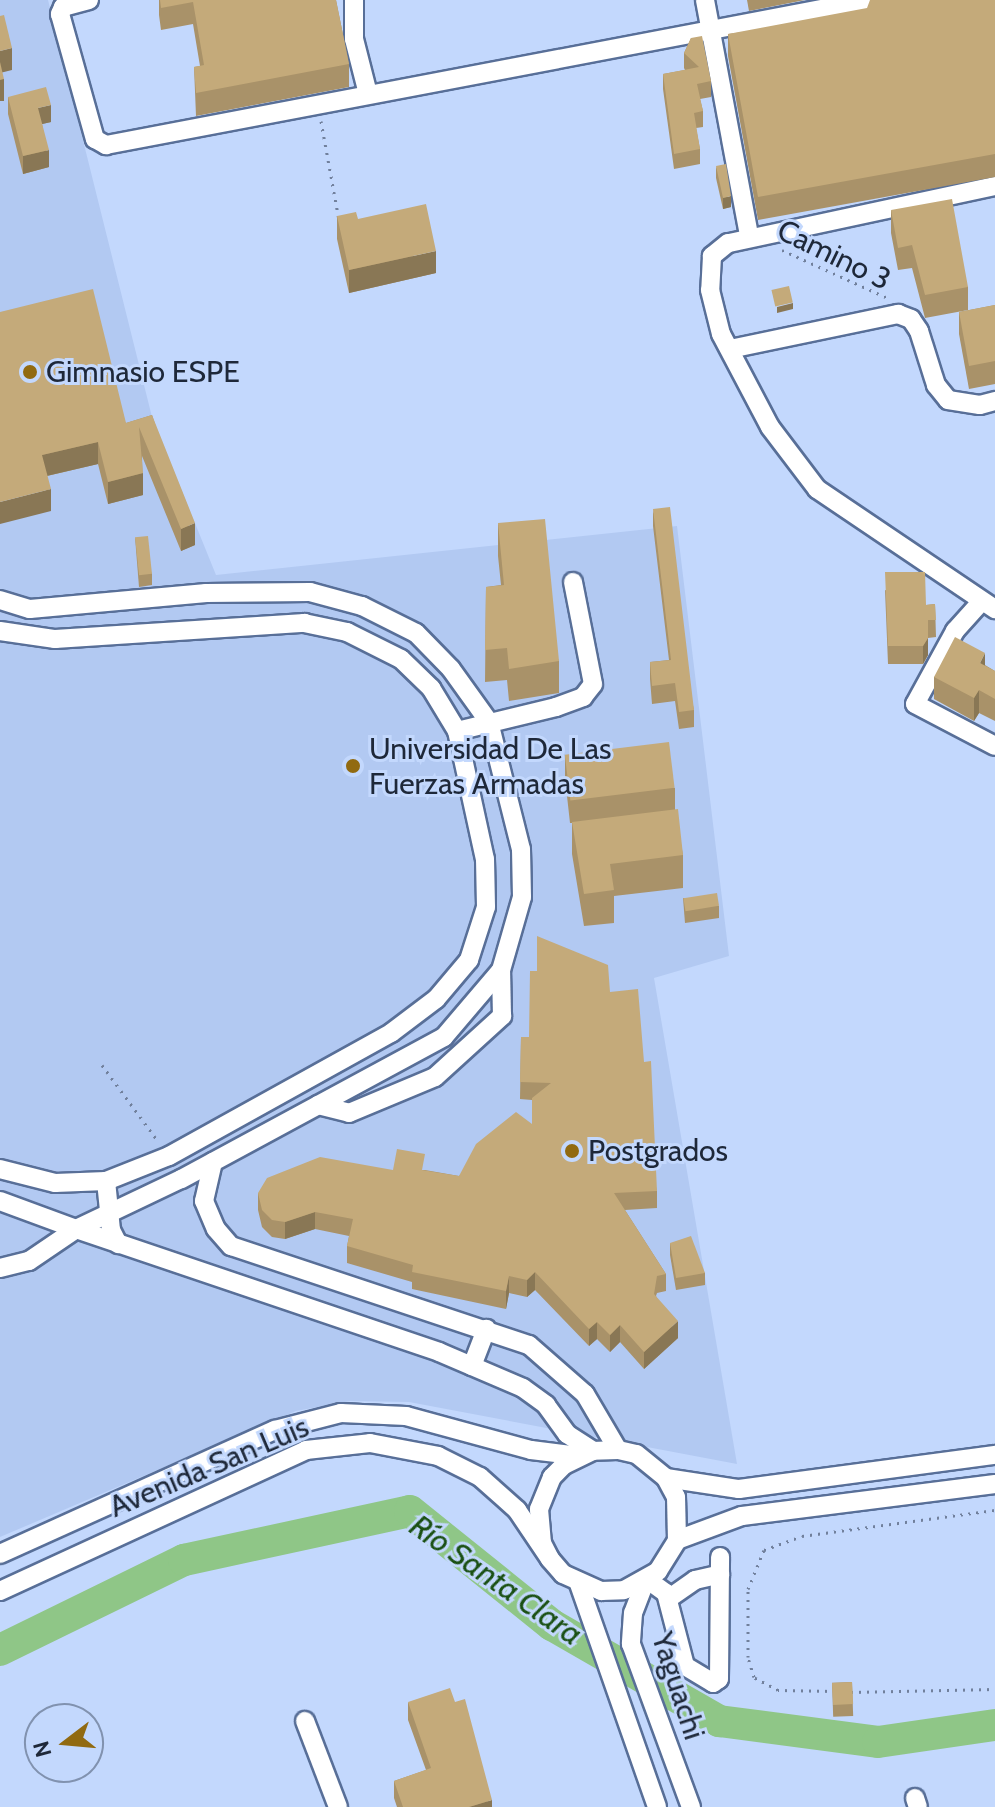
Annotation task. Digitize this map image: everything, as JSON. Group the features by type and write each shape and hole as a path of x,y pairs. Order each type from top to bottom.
{"street":[{"path":"89,0 63,7 60,14 95,139 106,145 869,0"},
{"path":"354,0 354,39 368,94"},
{"path":"705,0 749,236"},
{"path":"995,186 749,236 712,256 710,290 730,349 770,427 817,489 985,604 955,631 915,704 995,746"},
{"path":"730,349 898,314 911,319 919,331 936,385 948,400 980,405 995,401"},
{"path":"457,731 556,707 583,697 593,684 573,582"},
{"path":"304,623 310,592"},
{"path":"0,600 30,609 206,593 310,592 362,606 416,633 451,669 489,722 521,849 522,897 501,970 502,1016 435,1077 349,1113 318,1105"},
{"path":"0,631 55,639 304,623 347,632 401,659 431,688 457,731 485,859 486,907 469,960 436,999 391,1033 169,1156 106,1181 55,1183 0,1169"},
{"path":"0,1268 29,1261 76,1229 181,1179 444,1037 501,970"},
{"path":"169,1156 181,1179 231,1246 255,1257 529,1345 561,1369 585,1394 618,1450"},
{"path":"213,1162 204,1201 216,1229"},
{"path":"106,1181 109,1214 118,1244"},
{"path":"0,1201 118,1244 368,1327 472,1366 540,1399 586,1453"},
{"path":"368,1327 380,1297"},
{"path":"472,1366 486,1329"},
{"name":"Avenida San Luis","path":"0,1554 275,1430 341,1413 406,1416 541,1452 586,1453"},
{"name":"Avenida San Luis","path":"0,1591 306,1450 338,1444 405,1447 438,1456 480,1477 517,1510 550,1559"},
{"path":"618,1450 636,1454 666,1478 676,1497 677,1540 667,1562 646,1581 612,1590 579,1584 550,1559 539,1526 541,1501 552,1477 586,1453 618,1450"},
{"path":"666,1478 739,1489 995,1455"},
{"path":"677,1540 742,1516 995,1484"},
{"path":"646,1581 668,1599 685,1666 713,1683 719,1679 720,1566 668,1599"},
{"name":"Yaguachi","path":"646,1581 630,1629 635,1658 691,1807"},
{"name":"Yaguachi","path":"579,1584 657,1807"},
{"path":"305,1721 338,1807"}],"path":[{"path":"318,105 340,223"},
{"name":"Camino 3","path":"749,236 890,299 898,314"},
{"path":"102,1065 169,1156"},
{"path":"995,1510 772,1544 753,1567 747,1617 751,1671 771,1688 995,1689"}],"shaded area":[{"name":"Universidad De Las Fuerzas Armadas","path":"0,0 48,0 152,417 216,575 677,526 729,956 654,978 737,1464 409,1402 350,1401 296,1411 0,1537"}],"building":[{"path":"160,0 336,0 349,64 196,93 194,67 204,65 193,2 161,8"},
{"path":"870,0 995,0 995,154 758,197 728,34 867,8"},
{"path":"4,15 12,48 0,51 0,16"},
{"path":"702,36 711,81 697,84 703,111 694,113 700,149 674,154 663,74 699,67 684,53 691,38"},
{"path":"46,87 51,105 38,108 49,150 23,156 8,97"},
{"path":"726,164 731,196 723,198 716,166"},
{"path":"952,199 968,287 925,295 912,245 898,248 891,210"},
{"path":"426,204 436,251 349,270 337,216 356,212 358,219"},
{"path":"789,286 793,303 775,307 771,290"},
{"path":"93,289 126,423 152,415 195,523 181,529 139,427 143,473 108,482 98,442 42,455 51,489 0,502 0,312"},
{"path":"995,305 995,361 969,366 959,312"},
{"path":"670,507 694,710 679,712 675,683 652,686 650,662 671,660 653,509"},
{"path":"545,519 559,661 509,669 507,648 485,650 486,587 504,585 498,523"},
{"path":"148,536 152,574 139,575 135,537"},
{"path":"885,572 925,572 926,605 935,604 936,620 928,620 928,638 923,646 888,646"},
{"path":"955,637 985,653 980,663 995,671 995,699 979,690 974,698 934,677"},
{"path":"669,742 675,788 570,800 565,755"},
{"path":"678,809 683,855 610,864 614,890 584,894 572,822"},
{"path":"717,893 719,906 685,911 683,898"},
{"name":"Postgrados","path":"537,936 608,965 610,992 638,989 644,1062 651,1061 657,1191 614,1193 666,1274 657,1276 654,1294 678,1321 644,1352 620,1325 610,1335 597,1322 589,1329 535,1272 527,1280 509,1276 506,1291 412,1272 413,1265 347,1246 353,1219 315,1212 285,1222 272,1220 262,1210 258,1193 267,1178 320,1157 393,1170 397,1149 425,1154 422,1170 459,1176 476,1144 516,1112 532,1124 532,1098 551,1083 520,1082 521,1037 529,1037 530,971 537,971"},
{"path":"691,1236 705,1273 676,1278 670,1243"},
{"path":"852,1682 853,1704 833,1705 832,1683"},
{"path":"450,1688 455,1702 465,1699 492,1800 469,1807 403,1807 394,1781 431,1768 408,1702"}],"waterway":[{"name":"Río Santa Clara","path":"0,1650 184,1560 410,1511 552,1625 719,1721 878,1742 995,1725"}],"place":[{"name":"Gimnasio ESPE","path":"30,372"},
{"name":"Universidad De Las Fuerzas Armadas","path":"353,766"},
{"name":"Postgrados","path":"572,1151"}]}
